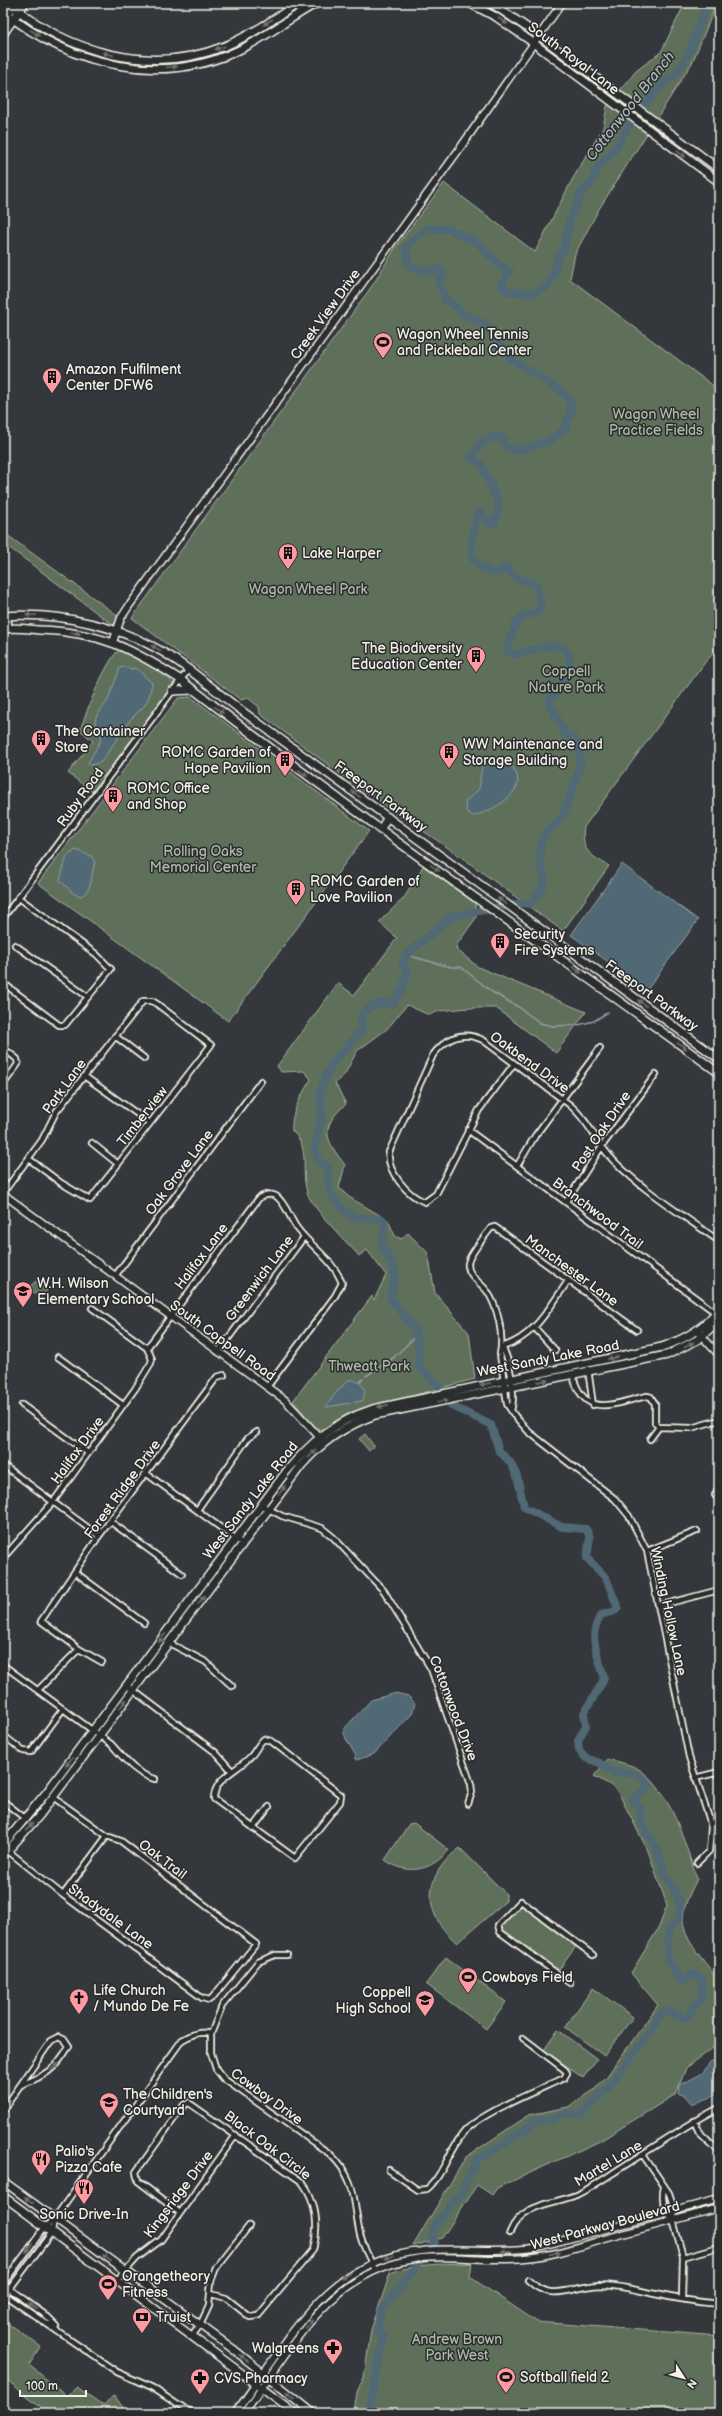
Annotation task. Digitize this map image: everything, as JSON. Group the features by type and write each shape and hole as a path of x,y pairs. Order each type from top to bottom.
{"main road":[{"path":"3,21 15,6 25,3"},
{"path":"15,6 44,28 75,44 115,56 146,59 174,59 199,54 225,46 254,32 299,3"},
{"path":"8,15 51,43 74,54 111,65 147,69 191,65 230,53 259,39 291,17 317,3"},
{"name":"South Royal Lane","path":"469,3 496,17 532,42 719,182"},
{"name":"South Royal Lane","path":"490,3 538,35 719,169"},
{"path":"3,34 8,15"},
{"path":"254,32 259,39"},
{"path":"146,59 147,69"},
{"path":"591,86 601,91 612,90"},
{"name":"Freeport Parkway","path":"5,616 59,616 117,631 159,650 189,670 248,716 717,1058"},
{"name":"Freeport Parkway","path":"6,628 84,634 113,642 181,680 380,830 476,896 719,1073"},
{"path":"172,691 193,690"},
{"path":"238,724 242,711"},
{"path":"238,724 248,716"},
{"path":"380,830 388,817"},
{"path":"420,858 429,847"},
{"path":"650,1023 657,1014"},
{"path":"708,1065 717,1058"},
{"name":"West Sandy Lake Road","path":"4,1850 261,1505 299,1456 319,1436 355,1414 459,1389 572,1375 587,1367 656,1349 678,1342 697,1330 717,1311"},
{"name":"West Sandy Lake Road","path":"4,1850 53,1797 301,1466 324,1442 353,1423 375,1415 464,1397 571,1367 587,1367 667,1355 702,1336 719,1321"},
{"path":"3,2181 199,2325 313,2413"},
{"path":"3,2196 260,2385 295,2413"}],"street":[{"name":"Creek View Drive","path":"113,642 128,606 458,151 532,42 562,3"},
{"path":"5,616 6,628"},
{"name":"Ruby Road","path":"3,918 189,670"},
{"path":"3,983 59,1025 65,1025 112,969 110,965 19,898"},
{"path":"15,945 88,997"},
{"name":"Park Lane","path":"3,1194 45,1136 56,1112 143,1001 152,1000 211,1045"},
{"path":"115,1036 144,1058"},
{"name":"Oakbend Drive","path":"468,1130 440,1188 430,1201 425,1202 413,1196 395,1174 388,1162 389,1152 433,1055 444,1042 450,1039 473,1036 562,1099 584,1117 613,1161 630,1176 719,1241"},
{"name":"Timberview","path":"29,1159 61,1183 90,1200 211,1045"},
{"path":"3,1048 17,1059 18,1064 3,1084"},
{"path":"517,1166 562,1099 600,1048"},
{"path":"468,1130 479,1110 514,1064"},
{"name":"Post Oak Drive","path":"566,1202 602,1146 656,1074"},
{"path":"84,1076 150,1123"},
{"name":"Oak Grove Lane","path":"115,1276 261,1081"},
{"name":"Branchwood Trail","path":"468,1130 717,1311"},
{"path":"92,1143 118,1164"},
{"name":"South Coppell Road","path":"3,1194 267,1387 291,1406 324,1442"},
{"name":"Halifax Lane","path":"147,1348 259,1198 269,1194 275,1195 281,1201 304,1237"},
{"name":"Winding Hollow Lane","path":"495,1227 491,1228 468,1264 469,1272 487,1292 499,1321 502,1347 500,1354 513,1404 511,1410"},
{"name":"Manchester Lane","path":"495,1227 637,1330"},
{"path":"267,1387 335,1296 342,1283 328,1260 304,1237"},
{"name":"Greenwich Lane","path":"218,1352 304,1237"},
{"path":"502,1347 519,1341 535,1328 568,1281"},
{"path":"92,1308 147,1348"},
{"path":"535,1328 555,1350"},
{"path":"697,1330 719,1355"},
{"name":"Winding Hollow Lane","path":"502,1347 506,1354 507,1404 511,1410 529,1432 615,1499 629,1516 647,1551 695,1778 710,1824 709,1850 697,1863"},
{"name":"Halifax Drive","path":"3,1558 53,1502 152,1364 152,1359 147,1348"},
{"path":"58,1357 123,1405"},
{"path":"571,1367 572,1375 584,1399 593,1405 603,1406 646,1396 651,1397 655,1404 655,1423 659,1427 691,1428 719,1420"},
{"path":"587,1367 593,1405"},
{"name":"Forest Ridge Drive","path":"79,1649 41,1621 76,1573 99,1536 147,1474 217,1377 224,1375"},
{"path":"22,1405 88,1453"},
{"path":"650,1439 659,1427"},
{"path":"197,1510 248,1438 257,1432"},
{"path":"3,1465 99,1536"},
{"path":"147,1474 242,1544"},
{"path":"719,1486 715,1495 719,1500"},
{"name":"Cottonwood Drive","path":"261,1505 268,1510 322,1528 334,1537 384,1591 431,1669 471,1784 472,1792 468,1804"},
{"path":"111,1522 182,1574"},
{"path":"647,1551 687,1537 697,1531"},
{"path":"76,1573 144,1623"},
{"path":"658,1606 719,1590"},
{"path":"169,1643 206,1662 232,1686"},
{"path":"38,1690 79,1649 102,1662"},
{"path":"3,1665 111,1744 130,1765 146,1777 155,1779"},
{"path":"126,1685 215,1752 231,1770"},
{"path":"3,1735 23,1751 31,1752 63,1709"},
{"path":"264,1739 271,1741 341,1795 340,1802 295,1858 214,1799 214,1792 231,1770 251,1756 264,1739"},
{"path":"695,1778 719,1772"},
{"name":"Oak Trail","path":"53,1797 107,1836 121,1841 256,1944 209,2000"},
{"path":"3,1801 26,1819"},
{"path":"253,1828 269,1807"},
{"path":"710,1824 719,1821"},
{"path":"63,1895 107,1836"},
{"name":"Shadydale Lane","path":"4,1850 202,1998 209,2000"},
{"path":"570,1983 500,1932 498,1925 500,1920 521,1901 593,1955"},
{"name":"Cowboy Drive","path":"288,1955 275,1955 258,1962 222,2006 211,2034 213,2061 224,2079 330,2154 339,2164 349,2177 354,2191 359,2230 375,2270"},
{"path":"60,2331 44,2314 3,2284 44,2227 54,2219 182,2040 193,2034 202,2032 211,2034"},
{"path":"3,2110 52,2041 59,2038 65,2040 69,2046 61,2060 44,2076 21,2085"},
{"path":"389,2170 418,2190 427,2190 434,2182 455,2144 472,2125 564,2078 567,2073 565,2070 524,2038"},
{"name":"Black Oak Circle","path":"180,2213 136,2178 136,2172 184,2105 194,2104 302,2182 309,2190 315,2206 316,2240 309,2257 274,2295 258,2316 250,2317 226,2298 211,2294"},
{"name":"Martel Lane","path":"510,2232 513,2224 528,2210 536,2206 583,2192 694,2121 719,2108"},
{"path":"694,2121 700,2132 719,2151"},
{"name":"Kingsridge Drive","path":"118,2280 137,2258 154,2247 236,2135"},
{"path":"643,2154 669,2193 675,2211 673,2220"},
{"path":"664,2187 662,2196 667,2213 673,2220 683,2257 682,2299"},
{"name":"West Parkway Boulevard","path":"267,2376 312,2308 324,2295 346,2276 372,2263 406,2253 439,2250 512,2250 534,2248 719,2199"},
{"name":"West Parkway Boulevard","path":"260,2385 324,2306 345,2287 375,2270 402,2262 433,2257 526,2258 551,2254 719,2208"},
{"path":"54,2219 52,2232 4,2295 39,2319 60,2331 106,2364 153,2388 185,2411 196,2413"},
{"path":"192,2335 209,2306 212,2281 216,2268 249,2226"},
{"path":"683,2257 719,2247"},
{"path":"528,2280 535,2287 551,2294 599,2286 616,2286 682,2299 719,2304"},
{"path":"235,2413 260,2385"},
{"path":"244,2413 260,2385"}],"green space":[{"path":"685,3 717,3 692,63 599,209 575,254 570,279 719,390 719,648 706,661 584,827 584,842 588,851 597,859 609,866 563,931 457,854 388,809 373,795 365,792 260,714 259,707 248,698 241,700 132,618 374,283 395,248 444,183 535,252 572,180 603,128 607,106 636,71 661,52"},
{"path":"3,532 117,615 117,622 113,625 3,543"},
{"path":"120,649 159,670 171,681 173,686 92,792 68,773 93,741 80,730 103,675"},
{"name":"Rolling Oaks Memorial Center","path":"191,697 369,831 228,1021 38,883 178,698"},
{"name":"Thweatt Park","path":"423,866 475,903 476,918 458,943 456,949 478,967 586,1012 556,1053 496,1008 468,1008 439,1011 429,1015 407,1005 387,1029 357,1051 345,1074 335,1083 346,1104 337,1112 332,1120 328,1134 329,1141 345,1165 339,1188 349,1197 388,1220 395,1236 401,1239 408,1233 428,1253 435,1293 469,1333 475,1379 351,1412 322,1430 317,1429 293,1401 372,1296 374,1300 386,1275 367,1250 359,1256 322,1216 310,1199 305,1184 303,1152 298,1137 292,1131 292,1124 297,1104 311,1079 304,1071 281,1072 277,1066 338,983 354,995 397,938 379,922 404,898"},
{"path":"36,1281 47,1290 41,1298 28,1288"},
{"path":"365,1434 374,1446 369,1451 359,1439"},
{"path":"608,1759 636,1768 651,1780 661,1791 669,1805 682,1835 697,1879 684,1911 684,1929 694,1948 716,1978 719,1986 719,2039 717,2045 686,2068 676,2094 600,2141 497,2188 492,2195 477,2185 442,2238 413,2246 466,2157 529,2115 568,2107 594,2090 607,2076 658,2005 631,1973 659,1927 667,1905 648,1851 619,1794 612,1786 594,1776"},
{"path":"414,1823 449,1850 435,1863 419,1869 402,1868 385,1860 409,1824"},
{"path":"460,1848 506,1894 506,1901 457,1943 445,1931 437,1919 432,1907 431,1894 433,1882 439,1870"},
{"path":"519,1901 577,1945 558,1971 499,1928"},
{"path":"446,1957 506,2002 486,2029 426,1984"},
{"path":"593,1988 633,2017 604,2056 565,2027"},
{"path":"558,2030 597,2059 583,2078 544,2050"},
{"name":"Andrew Brown Park West","path":"472,2263 470,2277 537,2322 719,2336 719,2413 351,2413 364,2377 371,2330 390,2273 410,2267"},
{"path":"3,2320 41,2347 29,2365 67,2396 77,2387 104,2406 114,2395 127,2413 49,2413 3,2377"}],"water":[{"path":"125,667 131,669 136,668 152,683 149,697 144,706 130,720 101,762 91,765 88,763 101,740 101,732 95,722 96,717 108,700 120,668"},
{"path":"493,759 505,762 512,767 518,778 517,786 506,800 489,810 473,816 467,812 465,802 479,789 481,771 484,764"},
{"path":"76,850 91,856 95,862 90,886 85,894 81,896 74,894 60,880 67,856"},
{"path":"622,864 698,920 647,990 571,935"},
{"path":"348,1380 357,1381 364,1389 365,1393 362,1401 326,1407 335,1394"},
{"path":"396,1693 408,1696 415,1703 412,1714 374,1754 357,1760 354,1758 356,1756 346,1739 343,1730 371,1700"},
{"path":"719,2058 719,2094 692,2104 684,2095 679,2094 680,2085 703,2073 710,2062"}],"waterway":[{"name":"Cottonwood Branch","path":"368,2413 384,2338 377,2330 381,2312 435,2242 432,2235 438,2220 460,2196 476,2160 501,2146 537,2121 551,2120 564,2113 581,2115 612,2083 655,2025 657,2018 665,2011 684,2018 688,2016 702,1996 702,1979 693,1974 682,1982 667,1959 669,1929 679,1919 680,1902 665,1873 656,1848 641,1822 641,1810 633,1800 649,1786 643,1778 634,1774 614,1773 600,1763 586,1758 579,1750 578,1740 586,1726 584,1713 604,1677 595,1645 595,1630 601,1615 615,1611 618,1608 606,1578 587,1558 590,1537 586,1529 562,1527 524,1507 517,1476 510,1462 499,1451 491,1425 452,1406 438,1385 419,1366 417,1335 411,1324 390,1298 395,1278 394,1268 382,1245 385,1223 382,1219 355,1217 341,1208 333,1198 329,1189 328,1167 318,1161 315,1148 322,1113 320,1091 331,1065 361,1031 361,1016 365,1012 375,1005 383,1003 393,1004 402,990 408,972 402,962 406,955 452,916 523,903 530,904 540,891 545,880 540,861 543,838 561,818 565,811 578,775 580,763 579,751 574,738 567,737 549,703 562,683 569,667 569,656 565,650 558,647 536,649 513,655 507,650 515,625 522,617 538,612 541,607 537,585 515,577 506,567 497,573 484,568 477,564 472,555 474,528 480,512 489,524 494,523 498,507 497,500 481,464 471,458 482,441 495,437 502,438 506,446 517,451 548,441 565,429 572,409 569,399 561,391 510,358 484,323 461,313 457,307 447,302 439,281 443,273 440,269 425,272 409,266 406,248 414,239 428,229 448,229 477,242 498,264 510,271 502,284 506,291 532,294 548,286 553,276 558,257 564,249 569,222 581,193 593,182 597,168 613,152 620,139 647,102 664,82 676,74 691,49 707,3"},
{"path":"406,955 451,967 461,967 492,992 520,1008 540,1023 553,1026 578,1025 594,1021 608,1012"},
{"path":"366,1376 392,1359 417,1335"},
{"path":"360,1382 363,1379"}],"place":[{"name":"Wagon Wheel Tennis and Pickleball Center","path":"383,359"},
{"name":"Amazon Fulfilment Center DFW6","path":"52,394"},
{"name":"Lake Harper","path":"288,570"},
{"name":"The Biodiversity Education Center","path":"476,673"},
{"name":"The Container Store","path":"41,756"},
{"name":"WW Maintenance and Storage Building","path":"449,769"},
{"name":"ROMC Garden of Hope Pavilion","path":"285,777"},
{"name":"ROMC Office and Shop","path":"113,813"},
{"name":"ROMC Garden of Love Pavilion","path":"296,906"},
{"name":"Security Fire Systems","path":"500,959"},
{"name":"W.H. Wilson Elementary School","path":"23,1308"},
{"name":"Cowboys Field","path":"468,1994"},
{"name":"Life Church / Mundo De Fe","path":"79,2015"},
{"name":"Coppell High School","path":"425,2017"},
{"name":"The Children's Courtyard","path":"109,2119"},
{"name":"Palio's Pizza Cafe","path":"41,2176"},
{"name":"Sonic Drive-In","path":"84,2205"},
{"name":"Orangetheory Fitness","path":"108,2301"},
{"name":"Truist","path":"142,2334"},
{"name":"Walgreens","path":"333,2365"},
{"name":"Softball field 2","path":"506,2394"},
{"name":"CVS Pharmacy","path":"200,2395"}],"park label":[{"name":"Wagon Wheel Practice Fields","path":"656,422"},
{"name":"Wagon Wheel Park","path":"308,589"},
{"name":"Coppell Nature Park","path":"566,680"}]}
